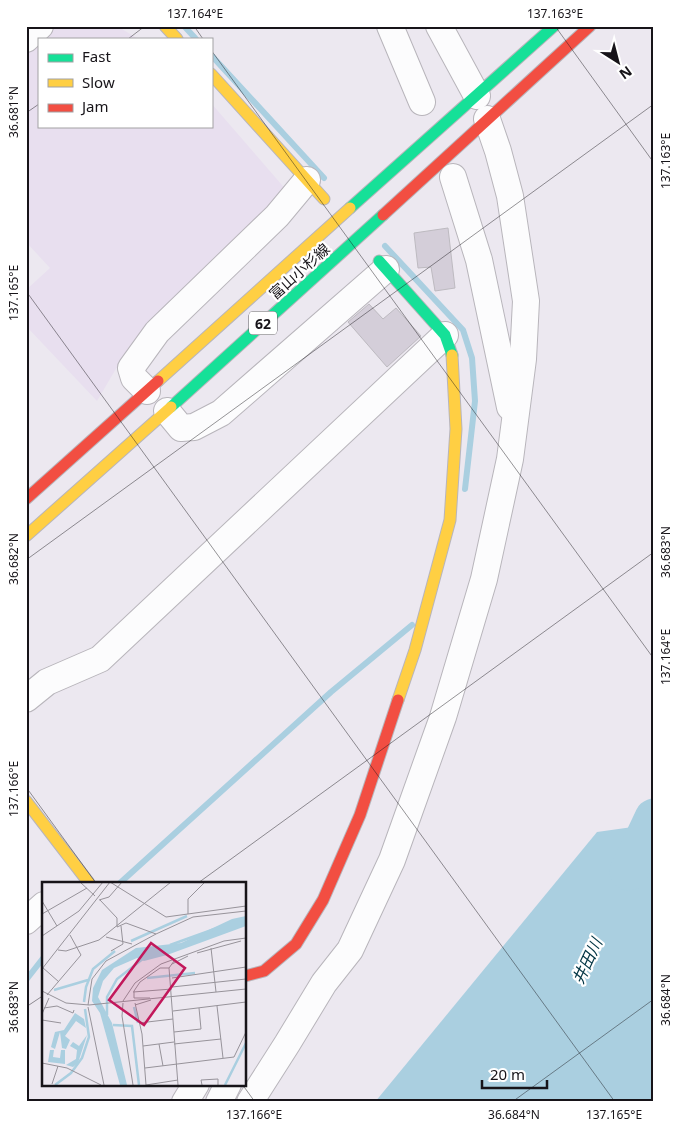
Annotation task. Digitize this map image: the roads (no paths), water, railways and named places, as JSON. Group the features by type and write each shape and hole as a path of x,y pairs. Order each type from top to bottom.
{"main road":[{"path":"165,26 176,38"},
{"name":"富山小杉線","path":"26,536 166,411 487,103 554,26"},
{"name":"富山小杉線","path":"26,499 147,391 487,103 590,26"},
{"path":"212,75 324,199"},
{"path":"246,976 264,971 296,944 323,900 360,815 415,650 450,520 456,429 453,358 445,335 382,265"},
{"path":"26,801 79,879"}],"street":[{"path":"26,39 40,26"},
{"path":"390,26 422,102"},
{"path":"250,1102 324,983 350,950 392,860 443,717 484,579 510,459 523,360 526,301 510,196 487,103 439,26"},
{"path":"454,177 479,260 514,427"},
{"path":"147,391 134,378 131,368 157,332 277,216 307,180"},
{"path":"166,411 181,428 194,427 221,413 382,265"},
{"path":"26,699 47,682 100,658 445,335"},
{"path":"26,921 42,907"},
{"path":"185,1102 195,1086"},
{"path":"220,1102 227,1086"}],"water":[{"path":"654,824 654,1102 375,1102 597,832"}],"waterway":[{"path":"184,26 195,38"},
{"path":"212,56 324,178"},
{"path":"385,246 463,330 472,358 475,401 465,489"},
{"path":"121,882 331,692 412,625"},
{"name":"井田川","path":"629,871 654,818"},
{"path":"26,980 42,960"}]}
